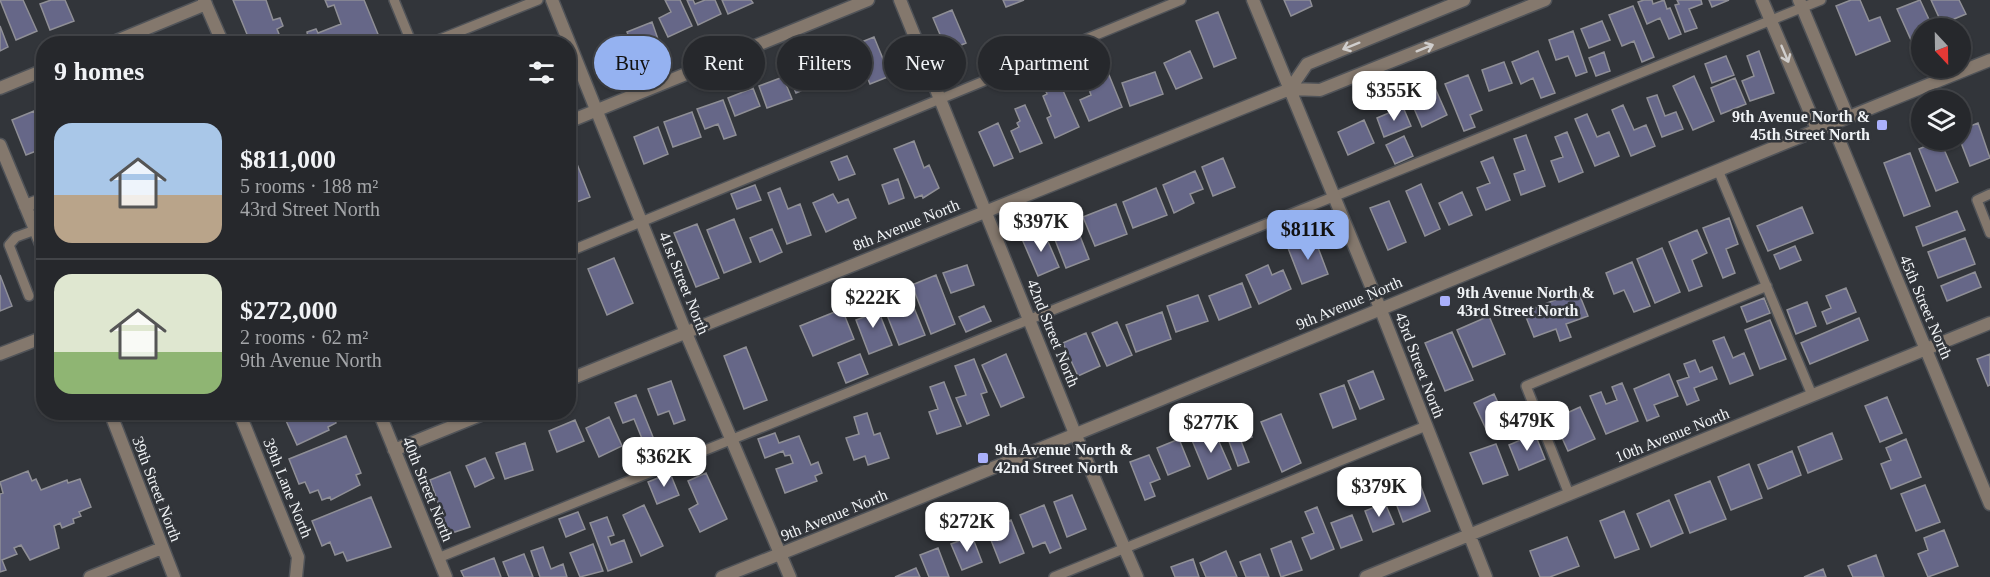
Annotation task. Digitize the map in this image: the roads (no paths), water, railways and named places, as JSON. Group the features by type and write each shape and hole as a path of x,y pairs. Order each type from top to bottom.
{"street":[{"name":"41st Street North","path":"552,0 567,36"},
{"path":"576,119 868,0"},
{"name":"42nd Street North","path":"900,0 1076,436 1137,577"},
{"name":"43rd Street North","path":"1253,0 1380,308 1486,577"},
{"path":"1290,89 1307,64 1464,0"},
{"name":"8th Avenue North","path":"576,377 985,210 1290,89 1320,90 1545,0"},
{"path":"1762,0 1817,129"},
{"path":"127,36 205,2 220,36"},
{"path":"1801,4 1848,117"},
{"name":"41st Street North","path":"576,59 686,333 790,577"},
{"name":"9th Avenue North","path":"722,577 1076,436 1380,308 1990,60"},
{"path":"0,88 36,73"},
{"name":"45th Street North","path":"1832,123 1990,504"},
{"path":"0,146 35,230"},
{"path":"25,207 36,202"},
{"name":"10th Avenue North","path":"1366,577 1990,323"},
{"path":"0,354 36,340"},
{"name":"39th Street North","path":"113,420 174,577"},
{"name":"39th Lane North","path":"242,420 298,557 296,577"},
{"name":"40th Street North","path":"382,420 446,577"},
{"path":"394,450 468,420"},
{"path":"90,577 162,548"}],"lane":[{"path":"394,0 409,36"},
{"path":"448,36 538,0"},
{"path":"576,249 1181,0"},
{"path":"438,558 1771,20 1801,4 1821,0"},
{"path":"1718,170 1812,395"},
{"path":"1990,194 1977,200 1990,233"},
{"path":"29,296 9,245 16,237 35,230"},
{"path":"1569,494 1526,386 1767,286"},
{"path":"1053,577 1426,426"}],"place":[{"name":"9th Avenue North & 45th Street North","path":"1882,125"},
{"name":"9th Avenue North & 43rd Street North","path":"1445,301"},
{"name":"9th Avenue North & 42nd Street North","path":"983,458"}]}
